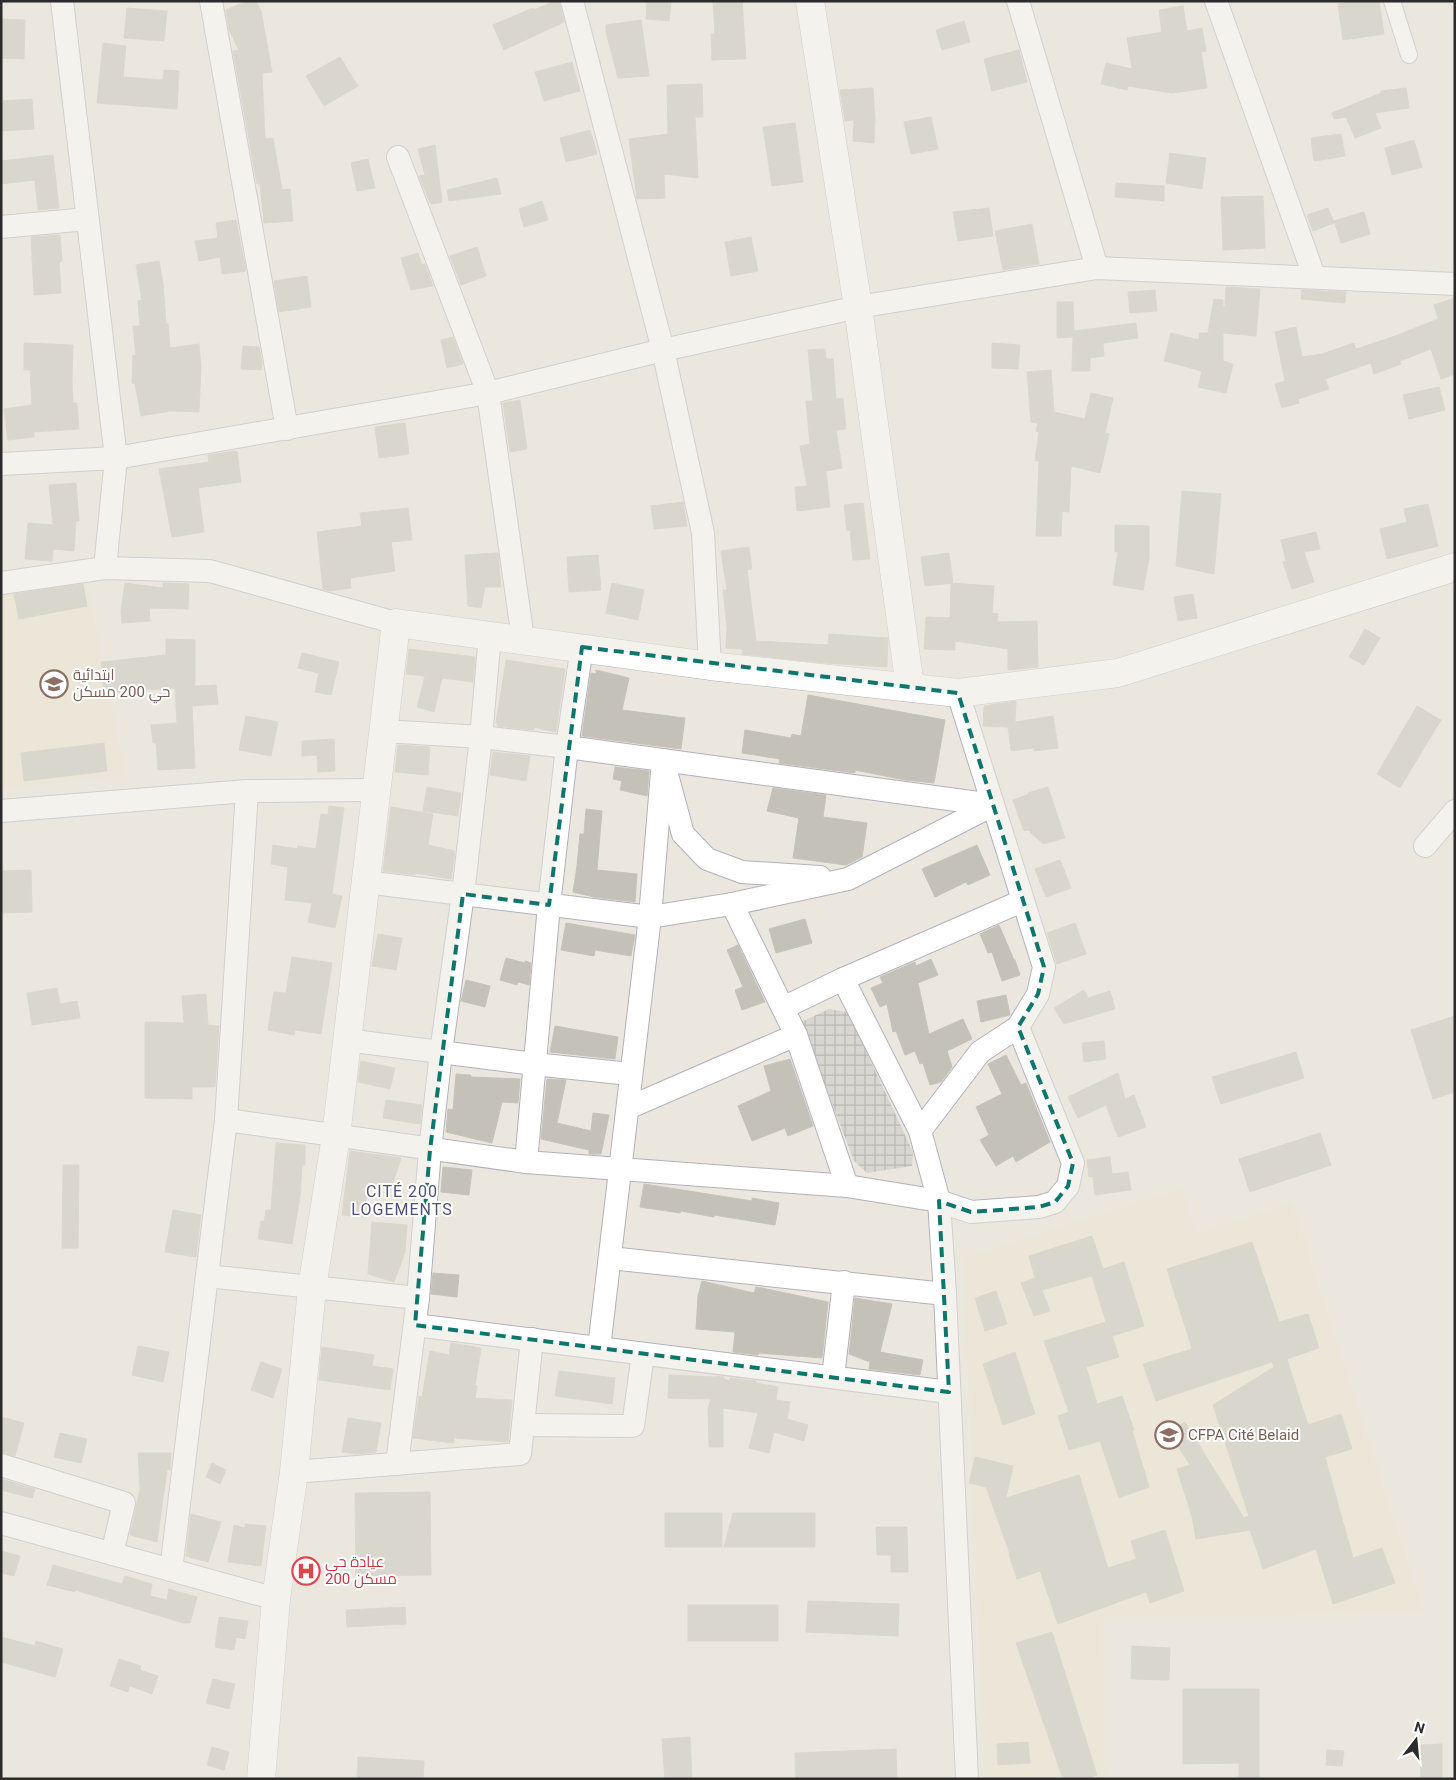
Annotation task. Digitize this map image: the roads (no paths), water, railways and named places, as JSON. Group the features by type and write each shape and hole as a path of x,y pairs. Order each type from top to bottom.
{"street":[{"path":"62,1 116,458 105,568"},
{"path":"211,1 287,429"},
{"path":"572,1 663,350 703,533 710,666"},
{"path":"810,1 858,307 910,687"},
{"path":"1018,1 1097,268"},
{"path":"1216,1 1314,276"},
{"path":"1392,1 1409,56"},
{"path":"398,157 488,393 523,639"},
{"path":"1,227 88,219"},
{"path":"1,464 116,458 287,429 488,393 663,350 858,307 1097,268 1314,276 1455,284"},
{"path":"1,584 105,568 210,571 396,623 710,666 958,693 1118,673 1455,567"},
{"path":"261,1779 276,1599 294,1472 312,1288 336,1136 396,623"},
{"path":"397,1464 418,1298 430,1150 441,1052 463,894 481,737 490,635"},
{"path":"526,1162 549,905 567,747 582,647"},
{"path":"920,1131 980,1052 1018,1027 1038,994 1044,967 958,693"},
{"path":"384,731 481,737 567,747 994,805"},
{"path":"663,760 683,834 707,859 742,872 848,879"},
{"path":"599,1348 650,917 663,760"},
{"path":"1,810 247,791 376,790"},
{"path":"171,1570 226,1120 247,791"},
{"path":"365,882 650,917 732,904 848,879 994,805"},
{"path":"1425,846 1455,811"},
{"path":"783,1008 1022,901"},
{"path":"732,904 796,1035 847,1186"},
{"path":"843,980 920,1131 939,1201 967,1779"},
{"path":"226,1120 526,1162 847,1186 939,1201 971,1212 1039,1207 1055,1202 1068,1186 1073,1163 1018,1027"},
{"path":"628,1108 796,1035"},
{"path":"346,1040 630,1074"},
{"path":"610,1258 945,1294"},
{"path":"207,1276 418,1298"},
{"path":"834,1377 844,1282"},
{"path":"415,1325 949,1392"},
{"path":"294,1472 520,1454 532,1339"},
{"path":"523,1425 633,1426 643,1354"},
{"path":"1,1465 124,1503 112,1554"},
{"path":"1,1523 276,1599"}],"place":[{"name":"ابتدائية حي 200 مسكن","path":"54,684"},
{"name":"CFPA Cité Belaid","path":"1169,1435"},
{"name":"عيادة حي 200 مسكن","path":"306,1571"}],"district":[{"name":"CITÉ 200 LOGEMENTS","path":"402,1200"}]}
